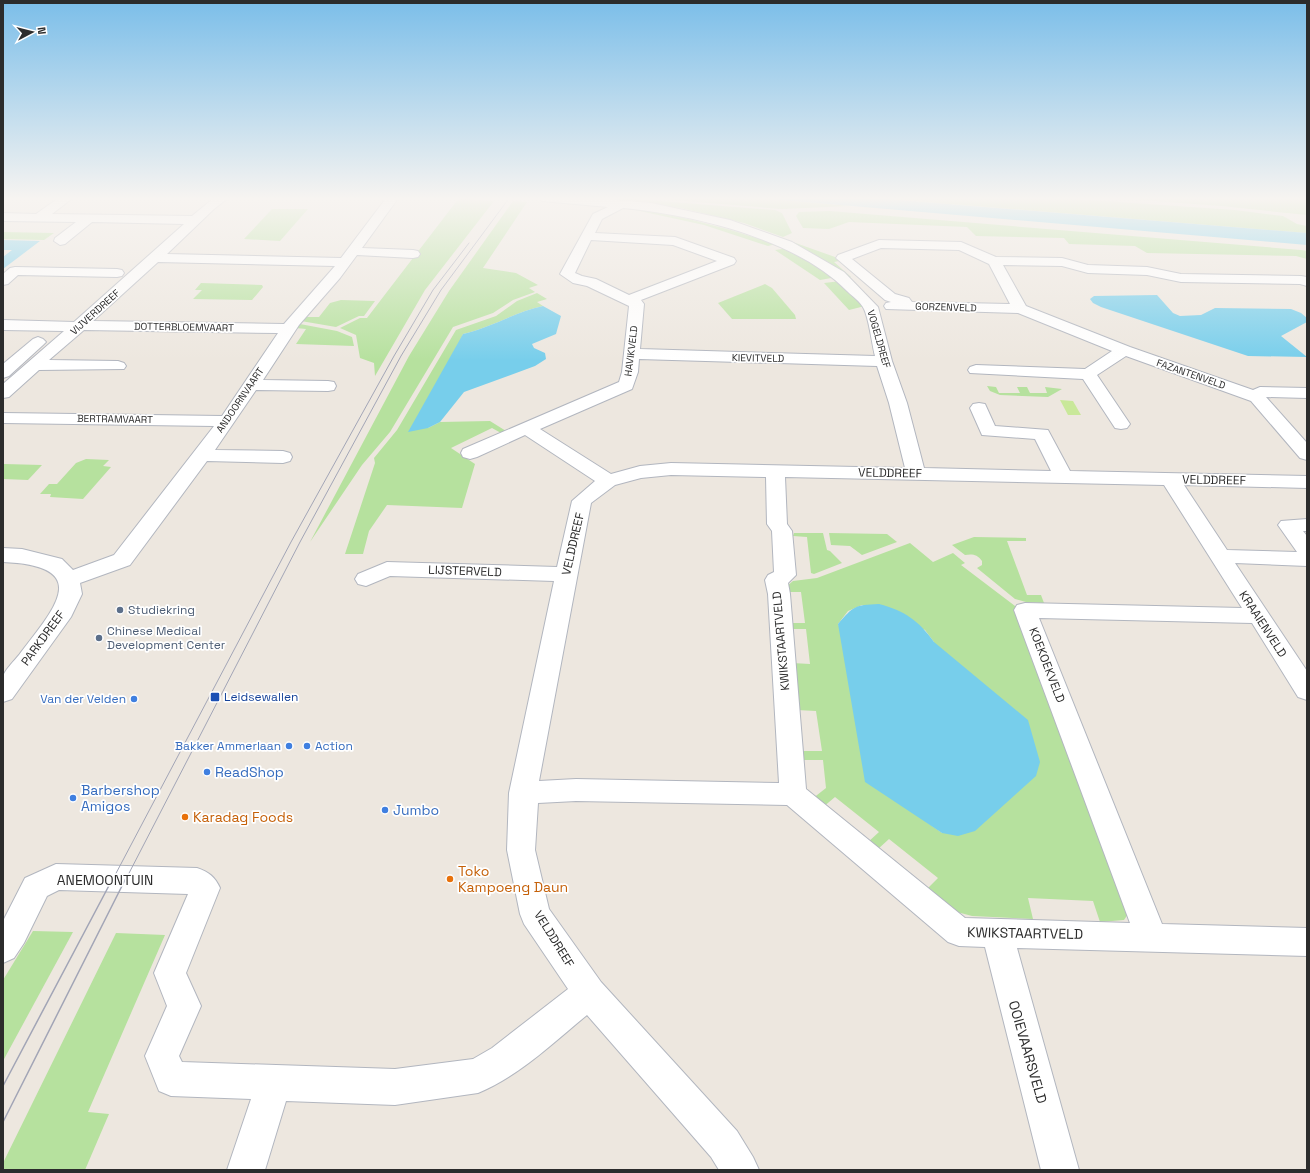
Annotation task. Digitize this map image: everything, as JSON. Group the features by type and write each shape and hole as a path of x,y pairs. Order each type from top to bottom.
{"street":[{"name":"VIJVERDREEF","path":"3,393 162,252"},
{"name":"ANDOORNVAART","path":"70,579 122,560 227,421 288,329 352,252"},
{"path":"579,252 567,274 578,280 591,282 629,300 729,261 704,252"},
{"name":"VOGELDREEF","path":"799,252 839,274 872,308 884,361 898,403 916,474"},
{"path":"859,252 843,258 890,297 904,301 906,306"},
{"path":"974,252 994,261 1062,262 1088,269 1147,271 1181,278 1301,280 1307,282"},
{"path":"155,258 413,254"},
{"path":"994,261 1020,310"},
{"path":"3,281 15,271 117,273 3,373"},
{"name":"HAVIKVELD","path":"526,428 626,385 630,372 637,304 629,300"},
{"name":"GORZENVELD","path":"872,308 906,306 1020,310"},
{"name":"FAZANTENVELD","path":"1020,310 1124,350 1257,397"},
{"name":"DOTTERBLOEMVAART","path":"3,325 288,329"},
{"path":"976,370 1088,374 1124,350"},
{"name":"KIEVITVELD","path":"632,354 884,361"},
{"path":"35,365 118,366"},
{"path":"1088,374 1122,424"},
{"path":"251,385 328,386"},
{"path":"1307,393 1260,392 1257,397 1307,454"},
{"path":"979,408 988,431 1029,432 1042,434 1063,477"},
{"name":"BERTRAMVAART","path":"3,418 227,421"},
{"path":"470,453 526,428 608,481"},
{"path":"202,455 283,456"},
{"name":"VELDDREEF","path":"740,1170 724,1144 589,993 535,914 521,850 523,793 566,574 582,501 608,481 640,472 671,469 1307,482"},
{"name":"KWIKSTAARTVELD","path":"775,471 777,524 782,531 785,575 776,580 779,594 793,794 959,932 1151,936 1307,942"},
{"name":"KRAAIENVELD","path":"1171,480 1307,691"},
{"path":"1307,525 1288,525 1307,551"},
{"path":"3,555 22,556 54,564 70,579"},
{"path":"1221,556 1307,559"},
{"name":"LIJSTERVELD","path":"366,579 387,569 566,574"},
{"name":"PARKDREEF","path":"3,693 60,617 71,594 70,579"},
{"name":"KOEKOEKVELD","path":"1151,936 1026,610 1258,616"},
{"path":"523,793 576,790 793,794"},
{"name":"ANEMOONTUIN","path":"3,948 13,933 36,887 56,877 197,880 205,888 170,973 184,1006 162,1056 171,1079 274,1082"},
{"name":"OOIEVAARSVELD","path":"997,933 1021,1029 1032,1061 1060,1170"},
{"path":"246,1170 274,1082 395,1087 478,1076 504,1060 589,993"}],"green space":[{"path":"418,252 455,252 425,290 375,376 374,363 360,358 356,335 340,328 360,318 367,318"},
{"path":"477,252 494,252 483,268 516,273 538,285 529,288 535,292 513,300 493,313 453,327 390,432 362,465 310,542 409,356 449,291"},
{"path":"778,252 795,252 837,277 820,280"},
{"path":"807,252 820,252 835,257 839,261 834,262 851,277 847,278"},
{"path":"1145,252 1307,252 1307,259 1296,256"},
{"path":"841,281 865,306 849,310 824,283"},
{"path":"201,283 262,285 263,287 252,300 193,299 202,290 195,290"},
{"path":"765,284 772,288 795,315 796,319 732,319 718,303"},
{"path":"537,293 547,299 537,302 543,306 522,312 483,328 463,334 428,428 440,422 490,421 506,431 501,433 492,428 451,448 475,464 462,508 387,505 369,531 363,554 345,554 375,463 374,458 397,430 456,330 496,316 517,301"},
{"path":"341,300 375,301 364,316 359,316 336,327 301,321 306,317 319,317 330,303"},
{"path":"300,324 337,331 352,337 354,346 296,344 306,329 296,328"},
{"path":"987,386 996,387 999,393 1020,393 1017,387 1027,387 1030,393 1047,393 1045,387 1062,389 1048,397 1000,395 990,391"},
{"path":"1060,400 1073,401 1081,415 1068,415"},
{"path":"86,459 109,460 103,466 111,467 83,499 50,497 51,494 40,494 49,484 57,484 76,463"},
{"path":"4,464 42,465 28,480 3,479"},
{"path":"794,533 823,533 827,550 830,551 842,563 814,574 811,573 807,537 793,536"},
{"path":"829,533 887,534 897,542 862,555 850,546 831,545"},
{"path":"974,537 1026,538 1026,541 1007,541 1027,595 1041,595 1044,603 1026,602 1015,599 977,568 982,565 982,561 978,557 965,555 952,545"},
{"path":"910,543 933,562 953,553 965,563 961,565 1019,609 1128,914 1124,920 1100,922 1093,901 1028,898 1033,919 972,916 957,912 927,889 938,878 889,839 877,850 867,843 879,832 835,797 822,808 812,799 826,788 823,760 803,760 801,751 822,751 816,711 797,710 792,663 810,664 806,629 789,629 788,623 805,623 801,592 785,592 786,587 793,581 817,578","holes":["862,605 925,630 934,642 942,833 918,816 838,624 848,611"]},
{"path":"33,931 73,932 3,1061 3,980"},
{"path":"116,933 165,935 88,1112 109,1114 85,1170 3,1170 3,1163"}],"water":[{"path":"10,252 26,252 3,269 3,257"},
{"path":"1157,295 1173,313 1180,316 1201,315 1215,308 1291,309 1301,313 1307,318 1307,322 1281,336 1307,357 1248,356 1101,307 1093,303 1090,299 1094,296"},
{"path":"543,306 561,316 556,334 532,344 534,348 545,353 546,359 535,366 464,392 440,422 428,428 408,432 463,334 483,328 522,312"},
{"path":"879,604 904,613 910,617 928,634 934,642 1028,720 1040,762 1036,776 975,831 958,836 942,833 865,782 838,624 851,610 859,606"}],"tram line":[{"path":"113,879 291,542 394,356 433,290 462,252"},
{"path":"126,879 300,542 401,356 441,290 469,252"},
{"path":"3,1086 113,878"},
{"path":"3,1122 126,878"}],"place":[{"name":"Studiekring","path":"120,610"},
{"name":"Chinese Medical Development Center","path":"99,638"},
{"name":"Leidsewallen","path":"215,697"},
{"name":"Van der Velden","path":"134,699"},
{"name":"Bakker Ammerlaan","path":"289,746"},
{"name":"Action","path":"307,746"},
{"name":"ReadShop","path":"207,772"},
{"name":"Barbershop Amigos","path":"73,798"},
{"name":"Jumbo","path":"385,810"},
{"name":"Karadag Foods","path":"185,817"},
{"name":"Toko Kampoeng Daun","path":"450,879"}]}
